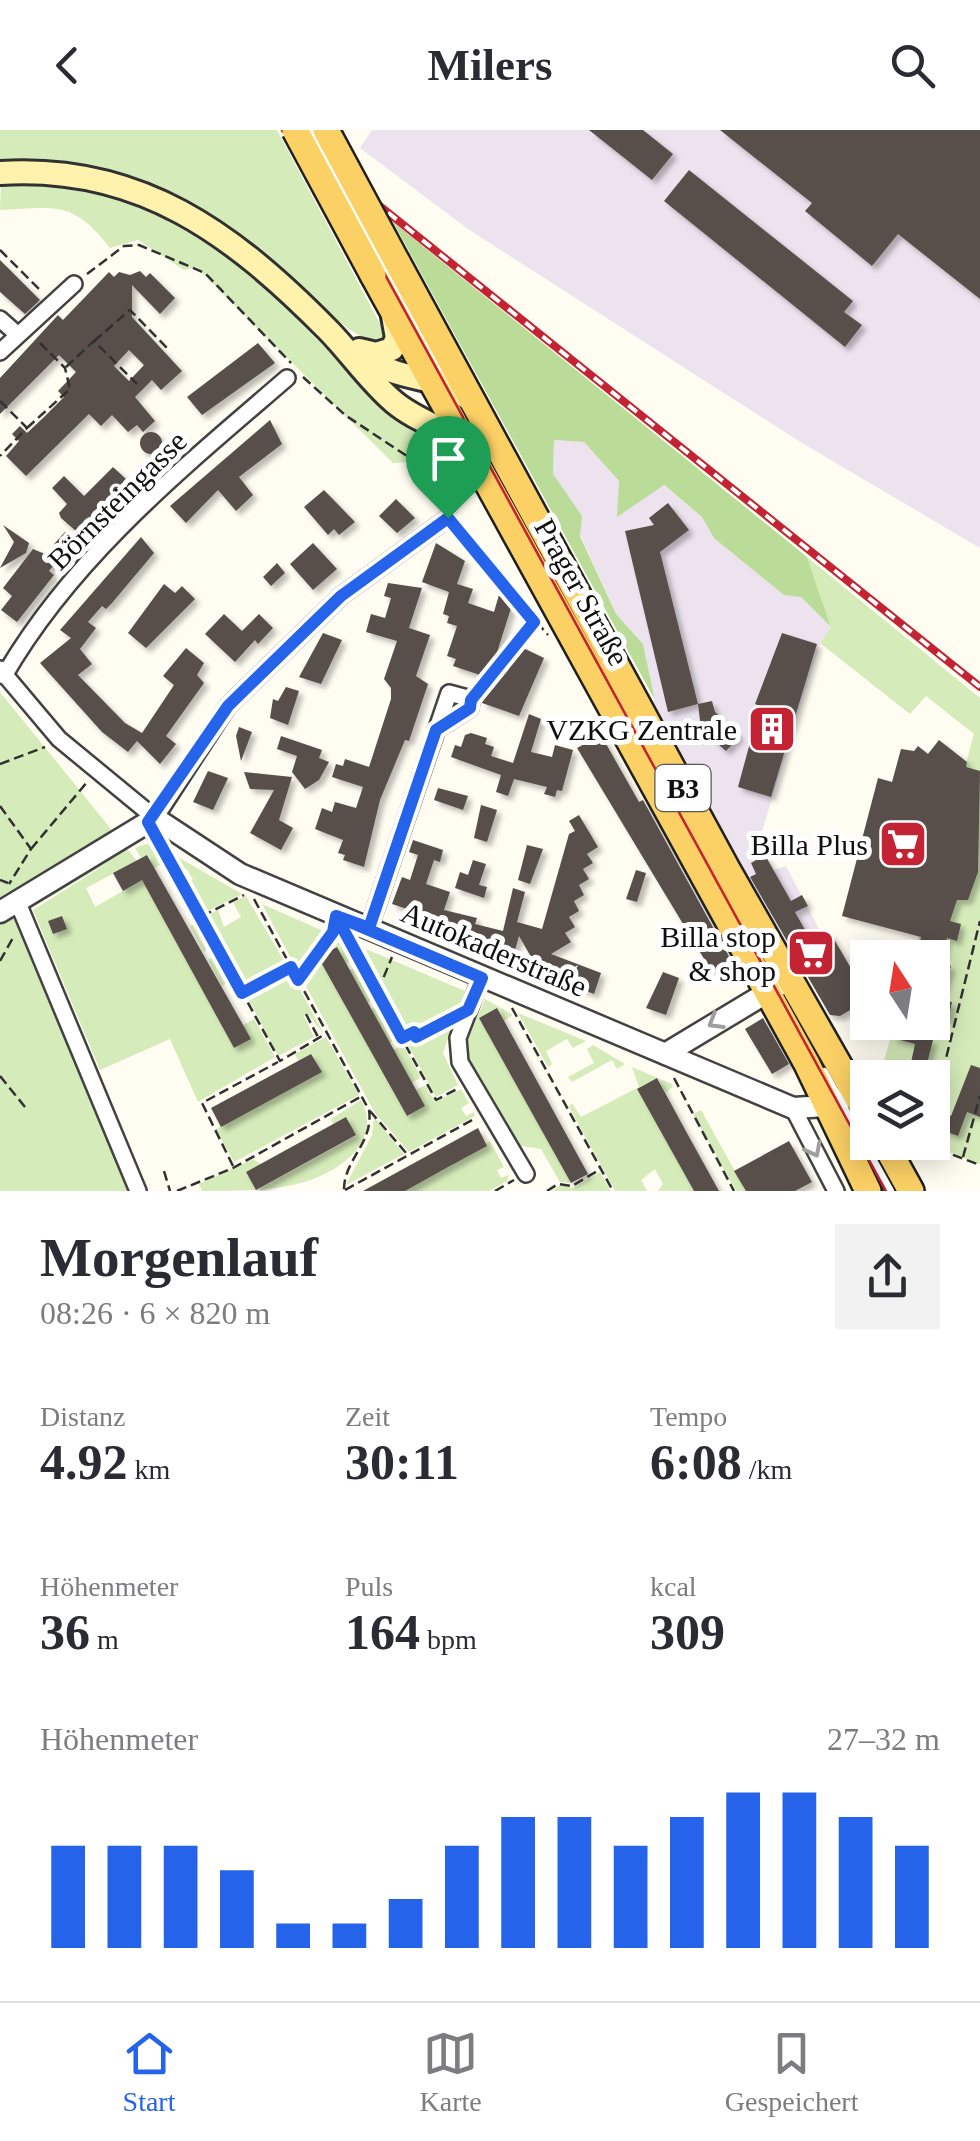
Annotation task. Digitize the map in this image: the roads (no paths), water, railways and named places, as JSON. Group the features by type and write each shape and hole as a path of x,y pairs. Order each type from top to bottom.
{"main road":[{"name":"Prager Straße","path":"295,130 385,268 450,353 472,429"},
{"name":"Prager Straße","path":"326,130 385,268 390,308 472,429 839,1100 868,1191"},
{"path":"0,173 36,171 114,182 168,202 226,238 326,328 395,403 472,429"},
{"path":"359,350 376,354 392,349 397,328 390,308"},
{"path":"326,328 393,374 444,388"},
{"path":"444,388 450,353"},
{"path":"378,386 412,397 444,388"},
{"name":"Prager Straße","path":"839,1100 850,1106"},
{"path":"894,1160 912,1191"}],"street":[{"path":"0,352 74,284"},
{"path":"0,320 21,332"},
{"name":"Börnsteingasse","path":"2,672 30,632 157,490 287,378"},
{"path":"138,1191 27,926 10,898 152,820 228,706 341,596 448,518"},
{"name":"Autokaderstraße","path":"2,672 59,738 152,820 240,874 399,942 475,994 665,1054 793,1108 839,1100"},
{"path":"369,928 436,730 470,708 471,700"},
{"path":"665,1054 777,986"},
{"path":"475,994 458,1038 460,1062 526,1174"},
{"path":"793,1108 836,1191"}],"lane":[{"path":"310,130 444,388"},
{"path":"839,1100 890,1191"}],"tram line":[{"path":"306,130 886,1191"}],"railway":[{"path":"285,130 980,687"}],"place":[{"name":"VZKG Zentrale","path":"772,729"},
{"name":"Billa Plus","path":"903,844"},
{"name":"Billa stop & shop","path":"811,953"}]}
